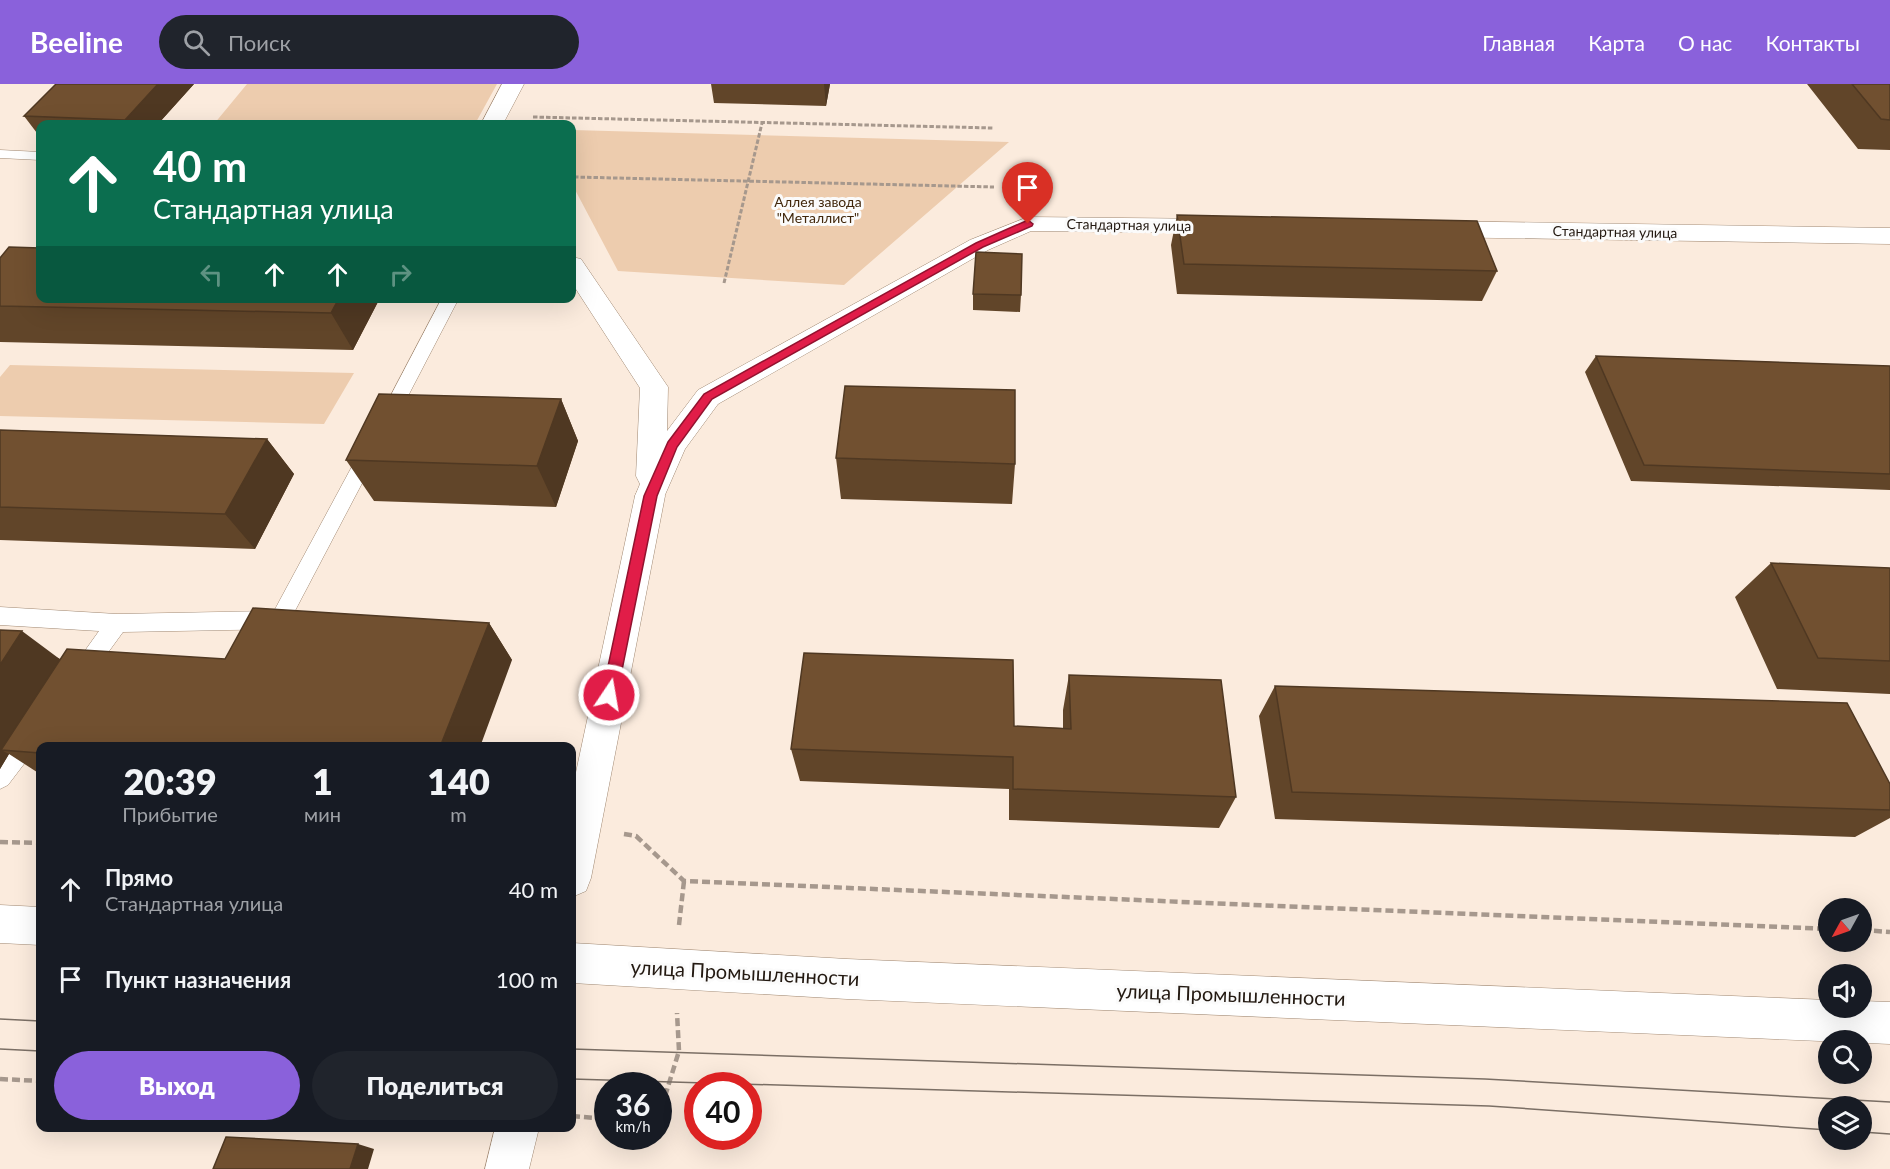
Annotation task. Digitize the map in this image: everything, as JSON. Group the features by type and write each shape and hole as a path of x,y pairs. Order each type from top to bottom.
{"street":[{"path":"494,120 513,84"},
{"name":"Стандартная улица","path":"650,496 672,445 708,397 979,245 1028,224 1244,227"},
{"name":"Стандартная улица","path":"1411,229 1890,236"},
{"path":"576,271 654,387 650,496 576,858"},
{"path":"0,924 36,926"},
{"name":"улица Промышленности","path":"576,963 859,979 1890,1023"},
{"path":"507,1169 516,1132"}],"lane":[{"path":"0,154 36,156"},
{"path":"0,616 117,623 280,620 448,303"},
{"path":"69,687 117,623"},
{"path":"0,778 41,724"}],"path":[{"path":"533,117 993,128"},
{"path":"724,283 762,123"},
{"path":"576,177 994,187"},
{"path":"582,827 636,836 684,880 1818,929"},
{"path":"0,842 36,843"},
{"path":"1872,931 1890,932"},
{"path":"0,1079 36,1081"},
{"path":"576,1116 594,1118"}],"green space":[{"path":"247,84 497,84 477,120 217,120"},
{"name":"Аллея завода \"Металлист\"","path":"576,130 1009,142 844,285 618,271 576,192"},
{"path":"10,365 354,373 324,424 0,416 0,377"}],"building":[{"path":"56,84 158,84 125,120 24,116"},
{"path":"1852,84 1890,84 1890,120 1881,119"},
{"path":"1177,215 1477,221 1497,271 1184,264"},
{"path":"9,247 36,248 36,303 336,303 331,313 0,306 0,258"},
{"path":"976,252 1022,254 1021,295 973,294"},
{"path":"1596,356 1890,366 1890,474 1644,465"},
{"path":"845,386 1015,390 1015,464 836,458"},
{"path":"379,394 561,399 537,466 346,460"},
{"path":"0,430 267,439 225,514 0,507"},
{"path":"1771,563 1890,568 1890,661 1818,658"},
{"path":"253,608 489,623 442,742 36,742 36,753 1,750 67,649 225,659"},
{"path":"0,630 22,631 0,665"},
{"path":"804,653 1013,660 1014,726 1071,729 1069,675 1221,680 1236,797 1013,789 1013,757 791,749"},
{"path":"1275,686 1847,703 1890,784 1890,810 1292,792"},
{"path":"226,1137 358,1144 350,1169 213,1169"}],"tram line":[{"path":"0,1019 36,1021"},
{"path":"0,1049 36,1051"},
{"path":"576,1049 1485,1079 1890,1102"},
{"path":"576,1079 1489,1106 1818,1129"},
{"path":"1872,1133 1890,1134"}],"route":[{"path":"609,695 650,496 672,445 708,397 979,245 1028,224"}]}
